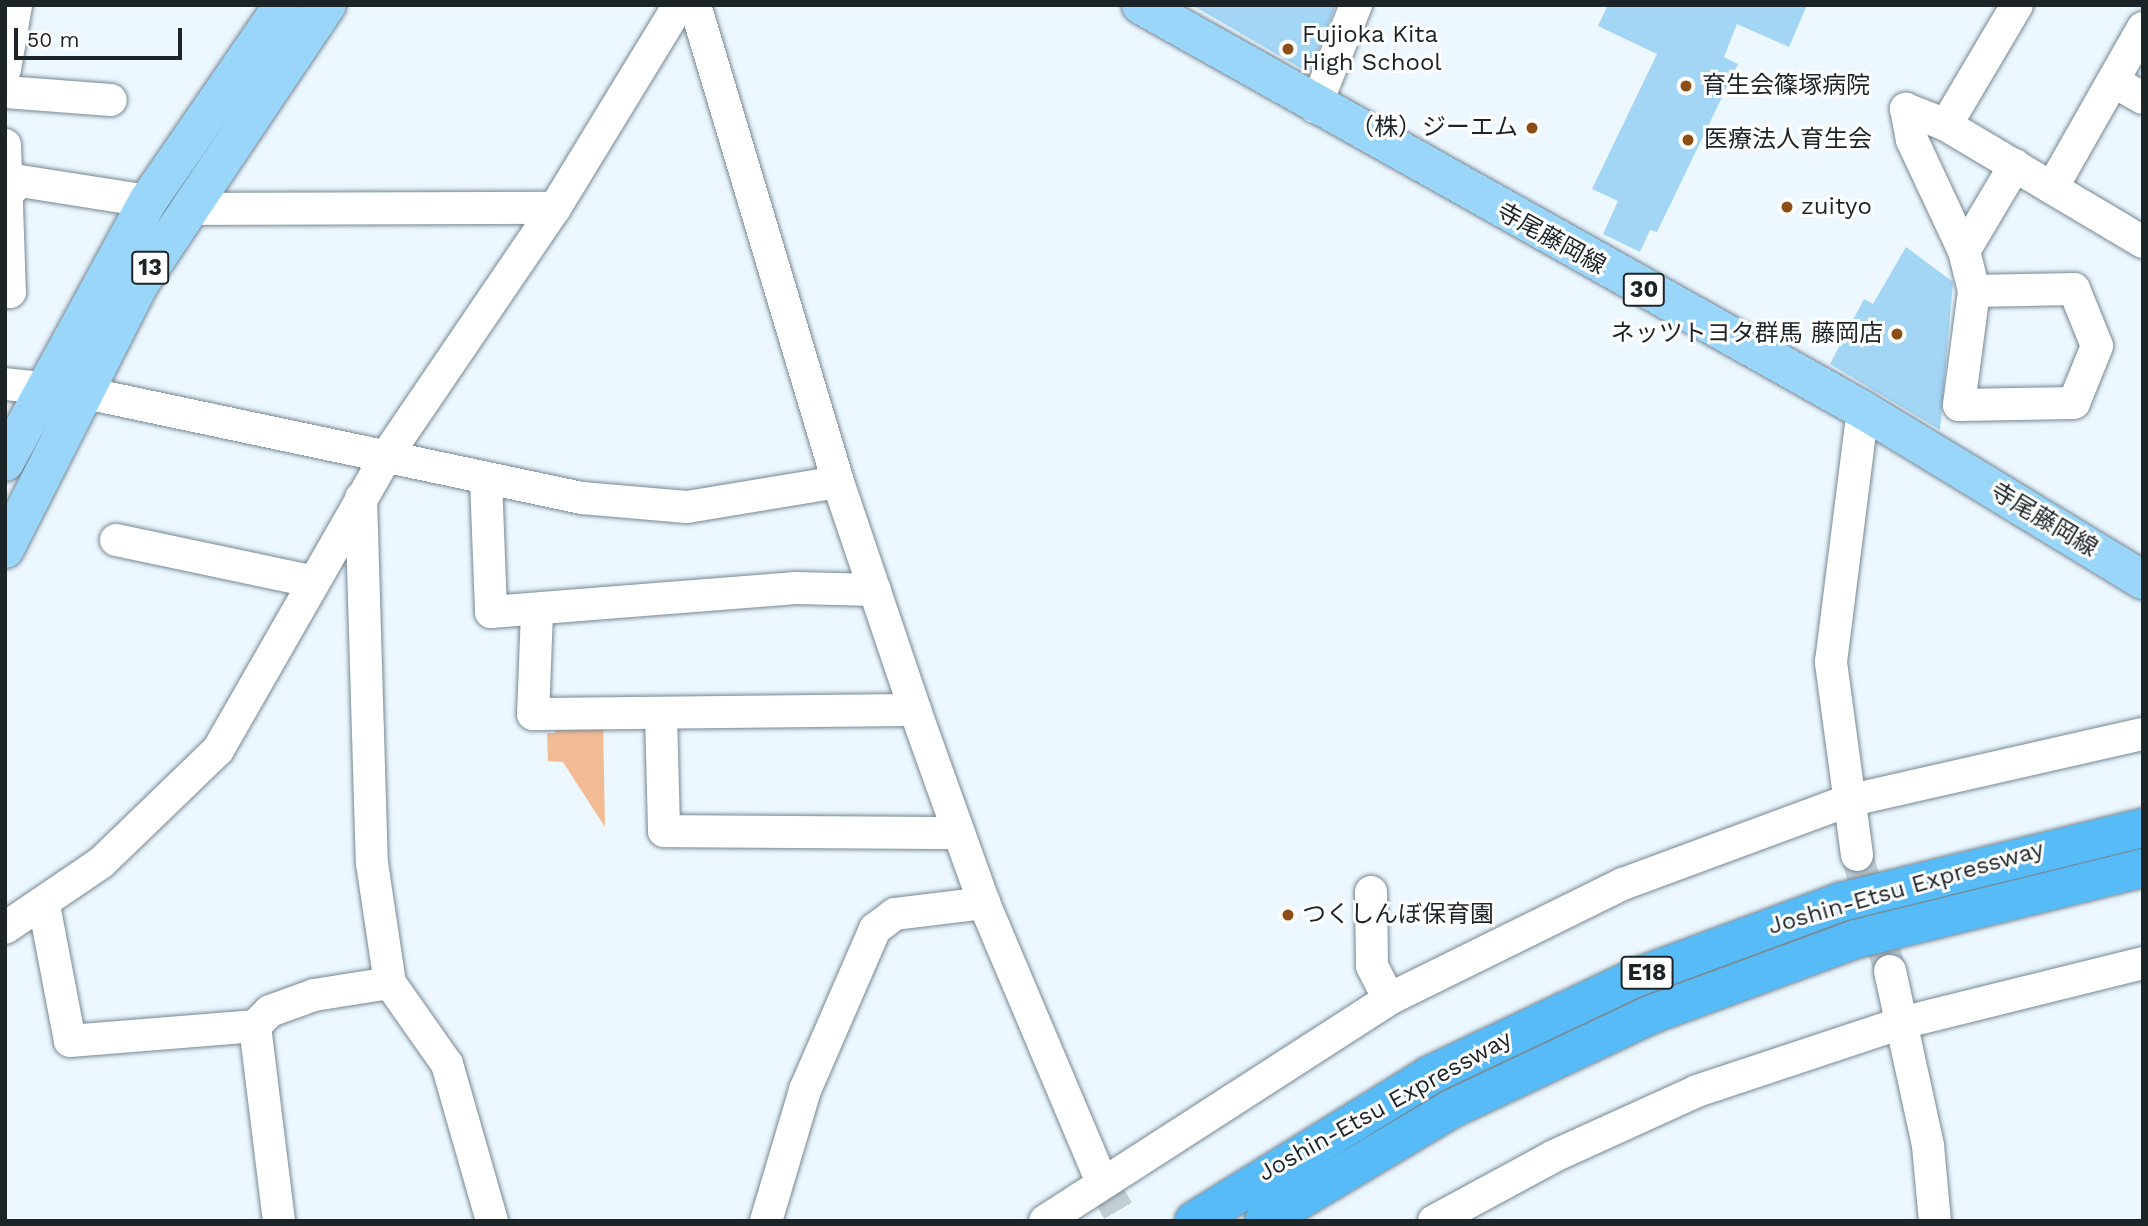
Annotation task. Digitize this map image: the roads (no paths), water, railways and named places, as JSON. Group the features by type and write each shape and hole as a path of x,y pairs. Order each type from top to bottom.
{"highway":[{"name":"Joshin-Etsu Expressway","path":"1194,1221 1430,1075 1635,978 1841,902 2143,828"},
{"name":"Joshin-Etsu Expressway","path":"1264,1221 1451,1110 1652,1014 1856,939 2143,868"}],"main road":[{"name":"13","path":"5,462 44,385 148,201 283,5"},
{"name":"13","path":"5,549 81,392 187,209 327,5"},
{"name":"寺尾藤岡線","path":"1141,5 1315,107 1863,410 2143,580"}],"street":[{"path":"5,69 16,5"},
{"path":"5,928 44,905 102,862 218,750 311,581 385,458 555,208 679,5"},
{"path":"695,5 838,482 915,710 984,903 1102,1183"},
{"path":"1315,107 1356,5"},
{"path":"1946,125 2017,5"},
{"path":"2052,188 2143,28"},
{"path":"2113,81 2143,98"},
{"path":"5,92 111,100"},
{"path":"1974,291 2074,289 2098,346 2074,403 1959,405 1974,291 1964,251 1912,140 1906,109 1946,125 2143,242"},
{"path":"5,145 10,292 5,292"},
{"path":"1964,251 2015,165"},
{"path":"8,193 20,181 148,201"},
{"path":"187,209 555,208"},
{"path":"5,384 44,385 81,392 486,480 687,507 838,482"},
{"path":"1857,855 1847,801 1831,662 1863,410"},
{"path":"486,480 491,612 537,612 796,588 875,590"},
{"path":"361,498 372,863 390,983 447,1064 492,1221"},
{"path":"116,540 311,581"},
{"path":"537,612 533,714 915,710"},
{"path":"661,714 664,831 959,833"},
{"path":"1045,1221 1389,999 1623,884 1847,801 2143,734"},
{"path":"1371,892 1372,966 1389,999"},
{"path":"766,1221 805,1090 875,929 895,914 984,903"},
{"path":"44,905 70,1041 255,1026 270,1011 314,995 390,983"},
{"path":"1434,1221 1554,1156 1697,1091 1901,1023 2143,962"},
{"path":"1891,971 1928,1146 1935,1221"},
{"path":"255,1026 279,1221"}],"tunnel":[{"path":"1857,855 1890,971"},
{"path":"1102,1183 1124,1221"}],"place":[{"name":"Fujioka Kita High School","path":"1288,49"},
{"name":"育生会篠塚病院","path":"1686,86"},
{"name":"（株）ジーエム","path":"1532,128"},
{"name":"医療法人育生会","path":"1688,140"},
{"name":"zuityo","path":"1787,207"},
{"name":"ネッツトヨタ群馬 藤岡店","path":"1897,334"},
{"name":"つくしんぼ保育園","path":"1288,915"}]}
